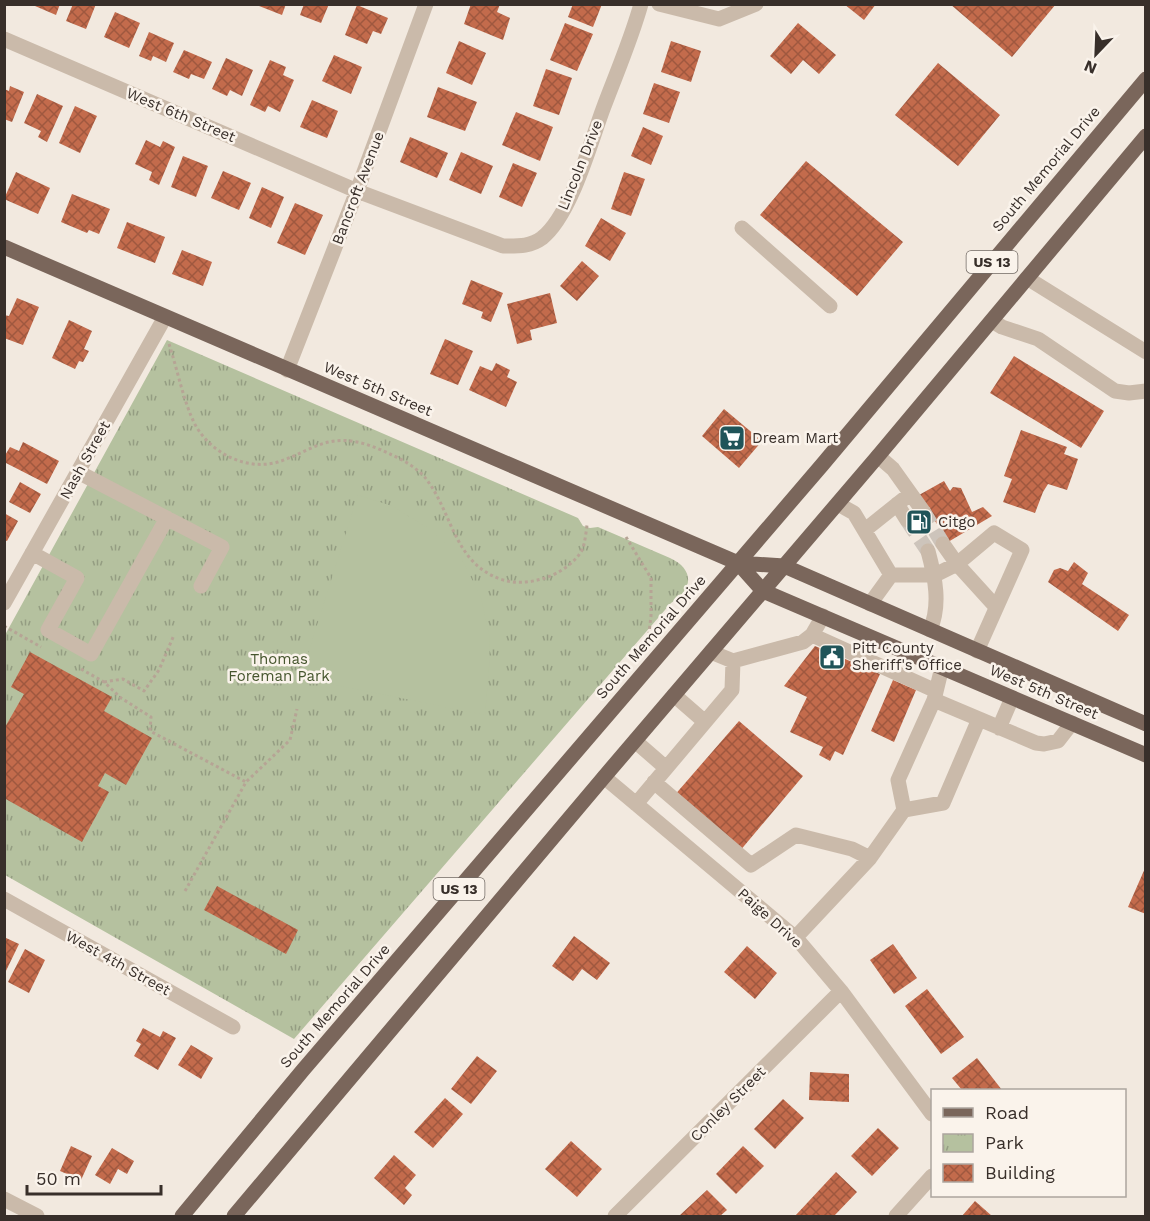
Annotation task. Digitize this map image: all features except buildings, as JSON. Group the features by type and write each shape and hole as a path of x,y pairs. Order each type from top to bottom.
{"main road":[{"name":"South Memorial Drive","path":"182,1216 311,1061 738,563 1146,79"},
{"name":"US 13","path":"234,1216 604,777 838,504 1146,136"},
{"name":"West 5th Street","path":"4,247 738,563 784,566 1146,724"},
{"name":"West 5th Street","path":"738,563 763,591 1146,755"}],"street":[{"name":"Bancroft Avenue","path":"287,370 357,191 426,4"},
{"name":"Lincoln Drive","path":"357,191 503,246 531,244 542,238 552,228 571,194 641,4"},
{"path":"659,4 719,19 756,4"},
{"name":"West 6th Street","path":"4,39 357,191"},
{"path":"742,228 830,306"},
{"path":"1027,278 1146,352"},
{"name":"Nash Street","path":"4,603 165,317"},
{"path":"992,321 1002,327 1038,339 1115,391 1129,393 1146,391"},
{"path":"878,456 893,469 922,511"},
{"path":"78,472 222,547 201,586"},
{"path":"865,530 910,494"},
{"path":"838,504 854,513 891,575"},
{"path":"897,504 907,520"},
{"path":"32,553 77,578 48,630 91,654 167,518"},
{"path":"891,575 935,575 957,564 994,533 1022,550 977,651"},
{"path":"943,543 957,564 996,607"},
{"path":"928,551 935,575 936,615 930,630"},
{"path":"870,604 891,575"},
{"path":"711,652 733,661 803,642 812,635 823,616"},
{"path":"812,635 890,671 979,719 1044,744 1058,741 1072,723"},
{"path":"890,671 898,649"},
{"path":"636,804 732,690 733,661"},
{"path":"904,810 898,780 935,696 942,668"},
{"path":"674,695 705,723"},
{"path":"999,728 1012,698"},
{"path":"795,938 870,858 904,810 943,803 979,719"},
{"path":"635,741 666,768"},
{"name":"Paige Drive","path":"604,777 795,938 841,991 931,1111"},
{"path":"654,782 751,865"},
{"path":"730,883 751,865 796,836 852,849 870,858"},
{"name":"West 4th Street","path":"4,899 233,1027"},
{"name":"Conley Street","path":"615,1216 841,991"},
{"path":"896,1216 931,1178"},
{"path":"6,1203 37,1216"}],"path":[{"path":"168,340 192,419 207,441 220,452 238,460 259,464 277,462 330,442 351,441 391,454 425,478 441,501 461,546 471,561 492,576 509,582 526,583 554,574 574,560 582,549 587,525"},
{"path":"626,537 651,578 649,633"},
{"path":"4,627 44,649"},
{"path":"104,682 123,679 144,691 159,670 174,635"},
{"path":"74,665 104,682 121,698 151,717 150,731 246,782"},
{"path":"185,891 246,782 290,740 297,709"}],"green space":[{"name":"Thomas Foreman Park","path":"167,340 578,518 583,526 598,527 670,558 687,573 687,586 684,592 671,603 294,1039 5,875 5,635"},
{"path":"358,495 392,506 428,528 461,557 481,598 490,639 485,715 326,683 308,654"}],"tunnel":[{"path":"923,511 943,544"},
{"path":"907,520 928,551"}],"place":[{"name":"Dream Mart","path":"732,438"},
{"name":"Citgo","path":"919,522"},
{"name":"Pitt County Sheriff's Office","path":"832,657"}]}
